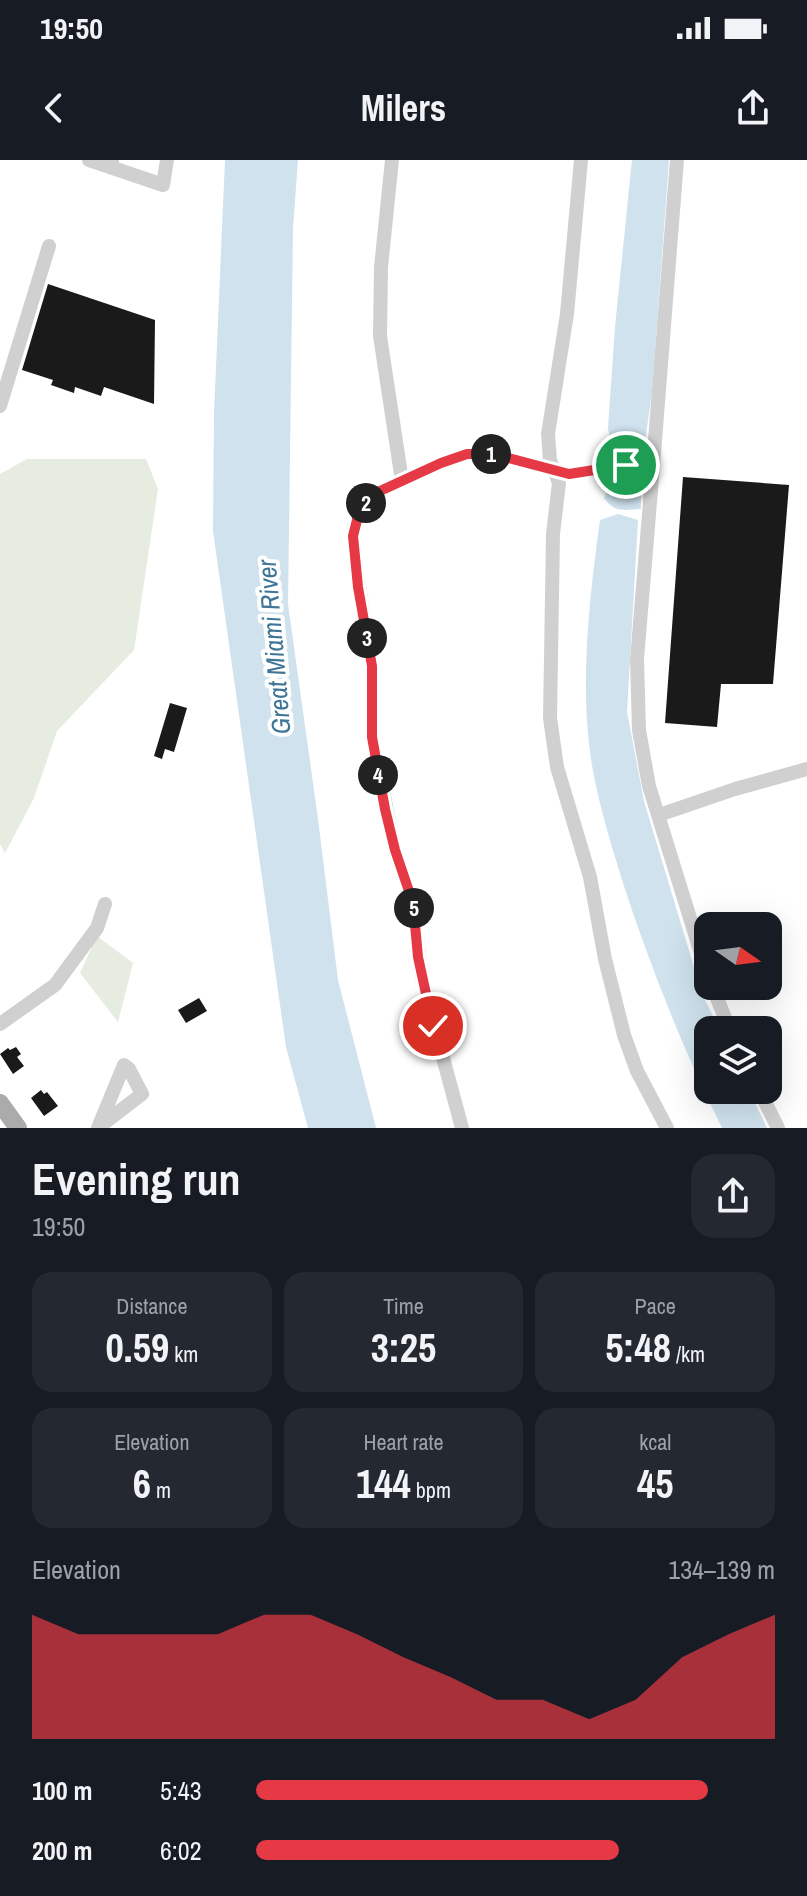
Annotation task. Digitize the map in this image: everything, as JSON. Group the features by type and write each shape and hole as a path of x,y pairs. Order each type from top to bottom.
{"main road":[{"path":"0,1103 18,1128"}],"street":[{"path":"89,160 111,164 163,185 167,160"},
{"path":"392,160 381,267 380,336 402,481"},
{"path":"581,160 567,314 548,434 550,460 559,483 553,534 550,693 553,750 590,877 605,959 624,1035 637,1071 667,1128"},
{"path":"677,160 636,687 639,730 647,772 694,930"},
{"path":"0,406 49,246"},
{"path":"462,1128 422,980 413,903 385,809 371,728 372,666 354,555 354,526 364,505 380,491 454,457 479,453 508,457 556,472 578,474 626,465 653,466"},
{"path":"659,815 807,769"},
{"path":"0,1024 55,985 97,928 105,904"},
{"path":"766,1104 778,1128"}],"shaded area":[{"path":"27,459 146,459 158,489 134,650 57,731 34,798 5,853 0,844 0,474"},
{"path":"97,936 133,963 118,1022 80,973"}],"water":[{"name":"Great Miami River","path":"225,160 298,160 293,228 288,604 338,980 376,1128 308,1128 286,1047 213,531 214,414"},
{"path":"632,160 669,160 652,392 645,442 640,451 628,452 611,445 608,428"},
{"path":"611,479 641,482 641,509 620,510 608,503 604,498"},
{"path":"618,514 638,520 627,712 644,801 694,967 694,1000 705,1000 713,1016 694,1016 694,1069 655,975 622,880 591,761 586,688 588,632 600,520"},
{"path":"711,1104 756,1104 767,1128 722,1128"}],"building":[{"path":"48,284 155,320 154,404 104,387 101,396 75,387 74,393 51,385 53,380 22,370"},
{"path":"683,477 789,485 773,684 721,684 717,727 665,723"},
{"path":"170,703 187,708 174,752 165,749 162,759 154,756"},
{"path":"199,998 207,1011 186,1023 178,1010"},
{"path":"16,1047 21,1054 17,1057 24,1066 13,1074 0,1054"},
{"path":"41,1090 44,1094 47,1092 58,1106 44,1116 31,1098"}],"route":[{"path":"433,1026 418,957 416,917 395,850 372,737 372,666 358,587 354,526 364,505 380,491 467,454 493,454 569,474 626,465"}]}
